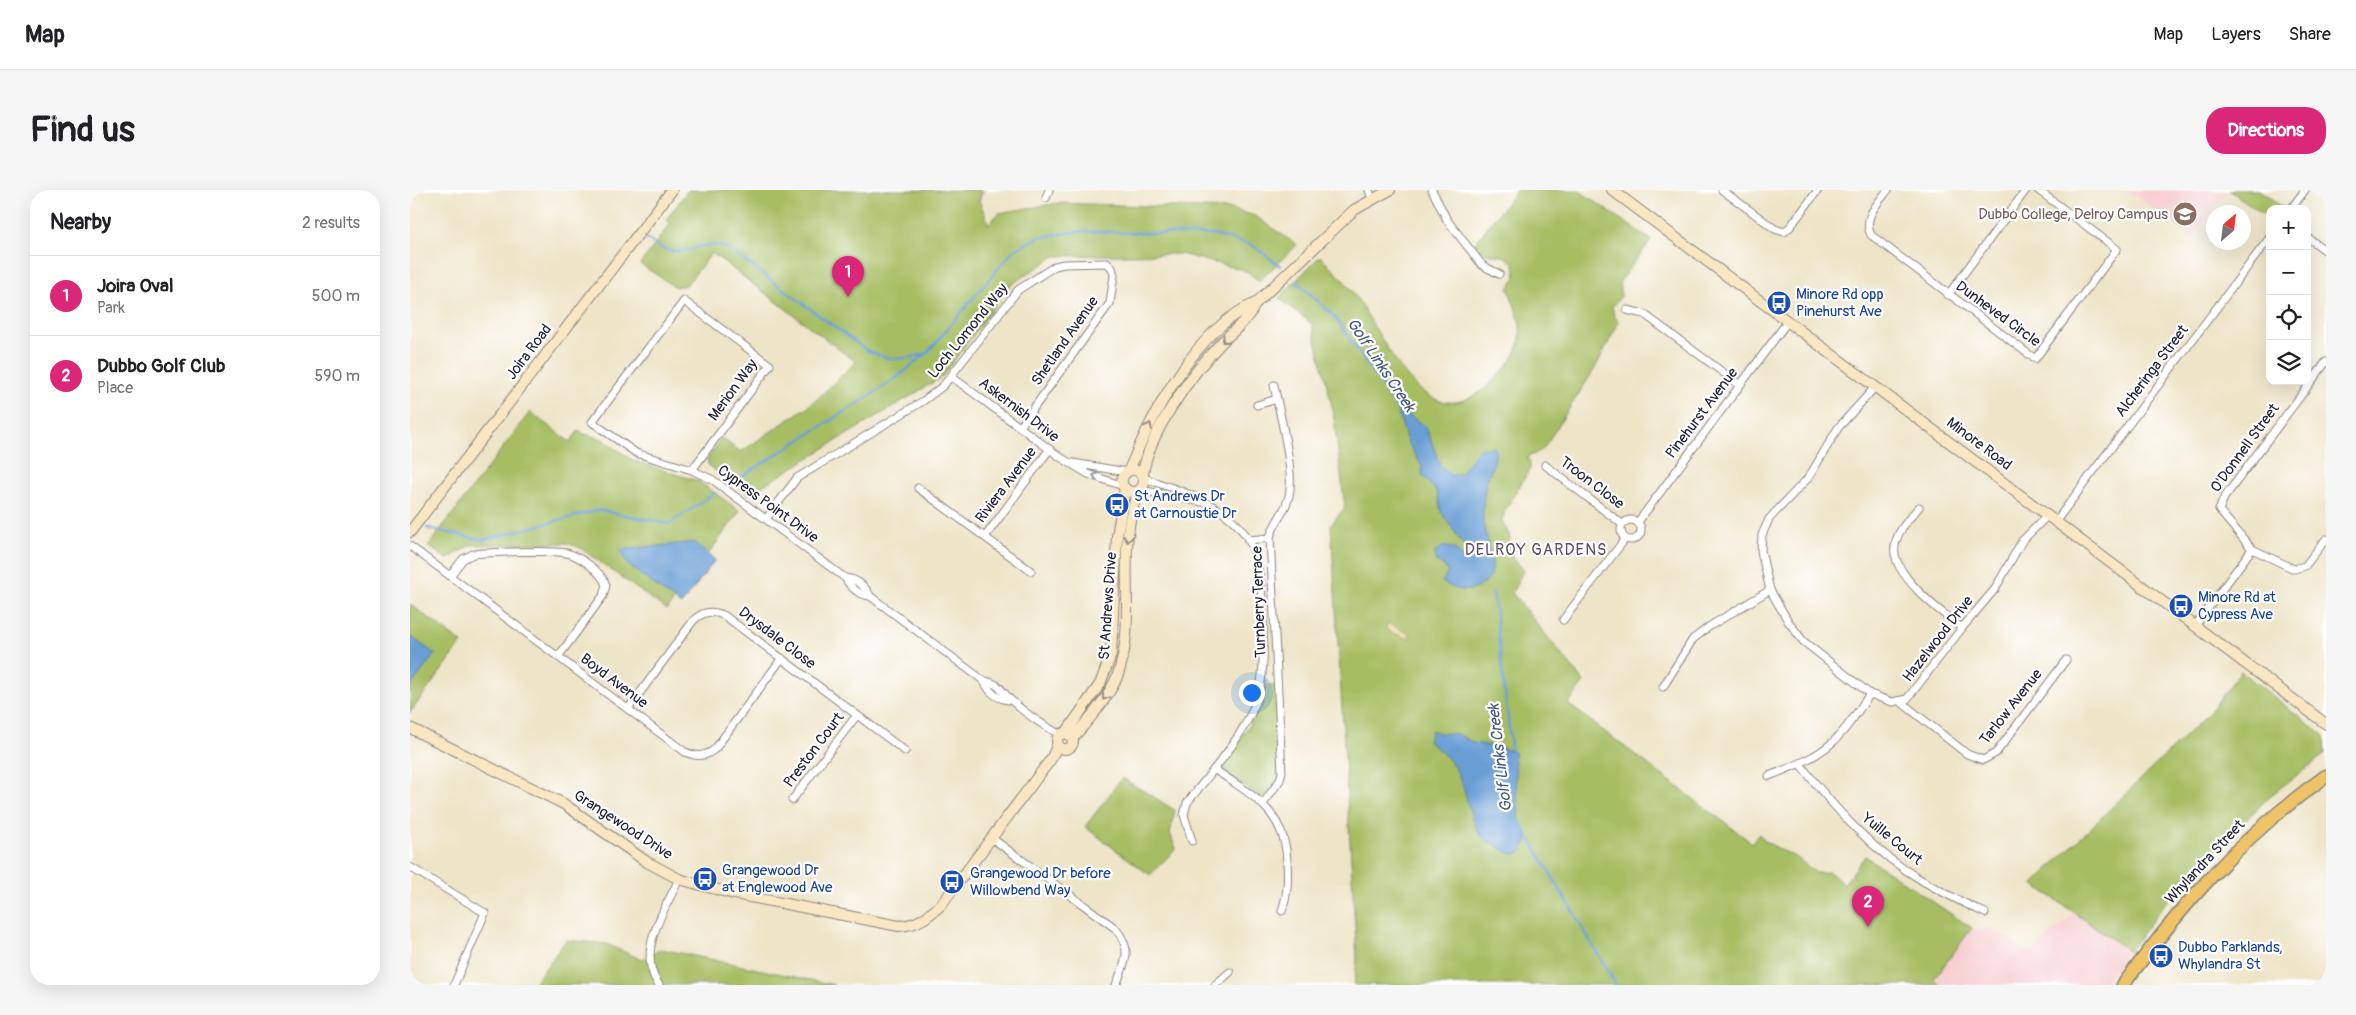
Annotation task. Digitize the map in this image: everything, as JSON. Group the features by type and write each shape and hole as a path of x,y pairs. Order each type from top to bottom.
{"highway":[{"name":"Whylandra Street","path":"2123,985 2186,903 2232,853 2271,818 2326,776"}],"street":[{"name":"Joira Road","path":"410,532 672,190"},
{"path":"1046,198 1049,190"},
{"path":"1139,491 1144,484 1144,461 1167,415 1192,377 1220,344 1250,315 1256,303 1370,194 1390,190"},
{"path":"1432,190 1447,220 1482,265 1499,274"},
{"name":"Minore Road","path":"1612,190 2326,724"},
{"path":"1722,190 1775,229 1784,232 1790,227 1818,190"},
{"path":"1948,295 2026,190"},
{"name":"Dunheved Circle","path":"1885,191 1868,220 1868,230 1871,235 2035,359 2117,249 2038,190"},
{"path":"2294,205 2305,190"},
{"path":"2311,240 2326,251"},
{"name":"Alcheringa Street","path":"2052,518 2266,242"},
{"name":"Loch Lomond Way","path":"766,519 797,478 934,394 952,377 1008,302 1025,285 1048,270 1064,264 1100,262 1110,266"},
{"name":"Shetland Avenue","path":"1020,427 1110,303 1114,275 1110,266"},
{"name":"Merion Way","path":"684,301 770,365 692,470"},
{"name":"Cypress Point Drive","path":"684,301 592,422 636,452 692,470 713,480 845,578 854,579 866,588 870,596 984,681 993,683 1006,692 1010,700 1063,740"},
{"path":"1205,502 1139,491 1130,492 1124,487 1122,478 1128,471 1157,409 1183,369 1211,336 1243,308 1256,303"},
{"path":"1627,310 1644,314 1740,385"},
{"name":"Pinehurst Avenue","path":"1638,522 1788,321"},
{"name":"O'Donnell Street","path":"2252,549 2221,514 2219,510 2221,502 2326,362"},
{"name":"Askernish Drive","path":"952,377 1049,450 1088,474 1124,487"},
{"name":"Turnberry Terrace","path":"1263,804 1280,780 1282,772 1270,538 1276,522 1287,504 1290,490 1287,458 1274,385"},
{"name":"Hazelwood Drive","path":"1876,386 1838,428 1809,477 1769,519 1762,535 1761,551 1770,590 1803,642 1870,694 1882,700 1901,702 1907,699 1995,589 2022,541 2052,518"},
{"path":"1257,405 1277,399"},
{"name":"Riviera Avenue","path":"985,537 1049,450"},
{"name":"Askernish Drive","path":"1070,463 1128,471"},
{"name":"Troon Close","path":"1545,465 1622,524"},
{"path":"1128,471 1137,470 1144,476 1190,493 1231,519 1254,550 1259,571 1262,680 1250,715 1242,731 1187,803 1184,815 1192,841"},
{"name":"St Andrews Drive","path":"1063,740 1100,684 1111,655 1117,536 1124,487"},
{"name":"Riviera Avenue","path":"918,488 1031,571"},
{"name":"St Andrews Drive","path":"1063,740 1109,691 1123,657 1128,537 1132,507 1139,491"},
{"path":"1919,507 1898,535 1894,548 1896,558 1917,591 1930,604 1962,628"},
{"path":"1630,519 1638,522 1641,529 1639,536 1634,540 1625,539 1621,533 1622,524 1630,519"},
{"path":"1248,540 1270,538"},
{"path":"1563,620 1625,539"},
{"path":"2195,626 2252,549 2298,569 2305,566 2326,539"},
{"name":"Boyd Avenue","path":"410,546 685,752 701,756 709,754 715,749 782,658"},
{"path":"450,576 463,559 473,554 561,552 577,558 600,574 606,584 603,596 558,656"},
{"path":"1663,687 1693,639 1710,626 1770,590"},
{"name":"Drysdale Close","path":"628,709 693,622 702,613 712,612 725,616 905,751"},
{"name":"Tarlow Avenue","path":"1901,702 1967,754 1983,760 1996,753 2066,660"},
{"path":"1769,776 1800,764 1820,753 1836,740 1870,694"},
{"name":"Preston Court","path":"792,800 857,715"},
{"name":"Grangewood Drive","path":"410,728 564,804 640,857 679,879 730,894 900,926 912,925 925,920 941,905 993,839 1051,760 1063,740"},
{"name":"Yuille Court","path":"1800,764 1850,824 1886,855 1922,881 1985,913"},
{"path":"1214,769 1263,804 1276,818 1284,835 1287,850 1288,886 1282,911"},
{"path":"993,839 1119,932 1128,950 1126,961 1116,985"},
{"path":"410,867 485,914 454,985"},
{"path":"659,985 651,973 650,945 679,879"},
{"path":"1215,985 1230,972"}],"shaded area":[{"name":"Dubbo College, Delroy Campus","path":"2128,190 2228,190 2217,205 2206,205 2206,219 2192,238"},
{"path":"2075,913 2129,951 2102,985 1940,985 1934,979 1972,928 1982,930 1990,926 2029,953"}],"green space":[{"path":"688,190 983,190 979,201 989,224 999,213 1059,203 1230,209 1255,216 1297,245 1259,281 1247,271 1181,254 1055,256 1009,286 942,377 749,494 709,466 707,460 721,438 741,452 814,402 856,362 712,253 686,285 675,287 640,264 671,223 666,220"},
{"path":"1517,190 1578,190 1651,240 1619,283 1621,296 1612,307 1614,316 1619,322 1594,370 1543,449 1533,455 1530,454 1527,460 1530,461 1530,469 1505,510 1502,521 1509,535 1512,558 1524,569 1512,593 1584,682 1568,704 1752,843 1759,834 1766,842 1797,858 1816,873 1829,872 1844,884 1865,856 1972,928 1934,979 1940,985 1354,985 1357,960 1331,525 1345,507 1333,410 1312,324 1279,298 1320,256 1342,278 1397,363 1413,383 1432,397 1452,402 1476,395 1502,372 1511,361 1520,341 1519,322 1508,288 1516,278 1514,264 1505,257 1480,249 1475,243"},
{"path":"2229,190 2259,190 2280,205 2266,205 2266,216"},
{"path":"530,412 570,442 579,430 584,434 602,439 634,461 698,481 740,511 667,610 579,547 567,543 471,545 447,559 428,546"},
{"path":"410,604 462,643 410,713"},
{"path":"2241,671 2324,736 2325,754 2271,795 2178,886 2129,951 2033,884 2209,713"},
{"path":"1266,685 1275,686 1279,778 1264,799 1225,772 1223,767 1254,717"},
{"path":"1122,778 1175,810 1170,833 1176,849 1150,875 1085,827"},
{"path":"566,940 606,944 642,960 661,949 834,985 533,985"}],"sand":[{"path":"1388,623 1409,634 1410,639 1390,632 1386,628"}],"water":[{"path":"1396,406 1426,427 1440,465 1452,476 1461,473 1479,449 1495,447 1494,461 1485,488 1483,510 1483,523 1491,554 1491,573 1487,581 1478,587 1460,590 1442,582 1448,572 1444,566 1436,562 1435,552 1444,546 1455,549 1462,557 1466,555 1467,550 1441,512 1437,492 1422,475 1422,466 1407,441"},
{"path":"695,542 715,560 681,605 628,565 619,550"},
{"path":"410,636 435,654 410,687"},
{"path":"1432,730 1439,733 1458,734 1473,743 1499,747 1514,752 1519,819 1528,837 1519,853 1512,854 1507,852 1480,834 1475,825 1464,788 1456,770 1446,756 1428,741"}],"waterway":[{"path":"733,482 890,383 928,352 1013,251 1039,237 1081,231 1214,235 1252,245 1280,266"},
{"path":"643,236 667,250 683,251 712,245 729,249 866,350 896,359 927,353"},
{"name":"Golf Links Creek","path":"1296,281 1334,316 1397,408"},
{"path":"427,528 482,540 599,510 669,524 715,493"},
{"name":"Golf Links Creek","path":"1493,592 1512,755"},
{"name":"Golf Links Creek","path":"1519,820 1616,985"}],"place":[{"name":"Dubbo College, Delroy Campus","path":"2185,214"},
{"name":"Joira Oval","path":"848,297"},
{"name":"Minore Rd opp Pinehurst Ave","path":"1779,303"},
{"name":"St Andrews Dr at Carnoustie Dr","path":"1117,505"},
{"name":"Minore Rd at Cypress Ave","path":"2181,606"},
{"name":"Grangewood Dr at Englewood Ave","path":"705,879"},
{"name":"Grangewood Dr before Willowbend Way","path":"952,882"},
{"name":"Dubbo Golf Club","path":"1868,927"},
{"name":"Dubbo Parklands, Whylandra St","path":"2161,956"}],"district":[{"name":"DELROY GARDENS","path":"1536,550"}]}
